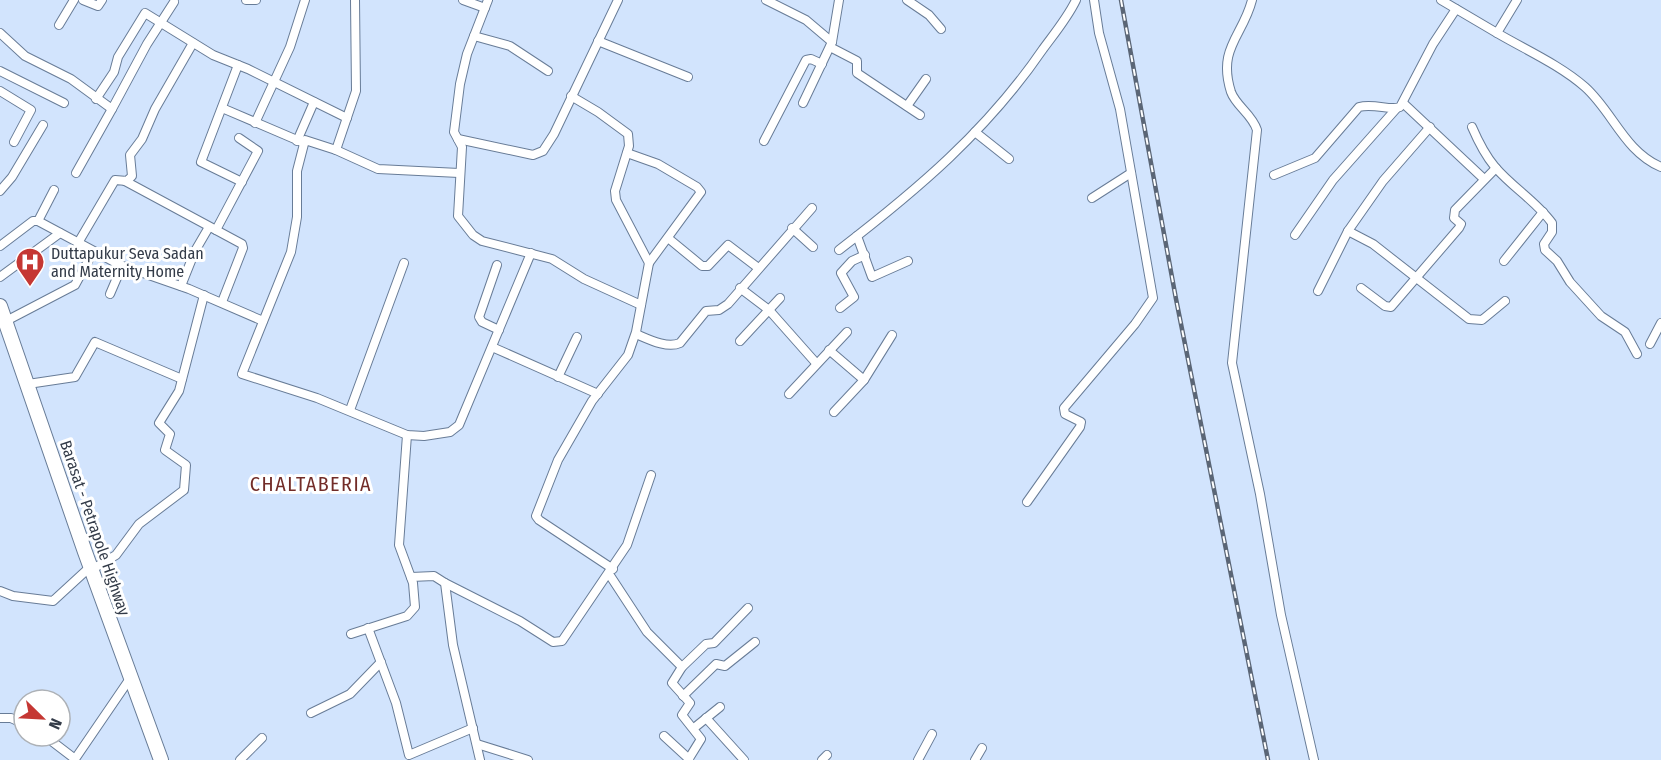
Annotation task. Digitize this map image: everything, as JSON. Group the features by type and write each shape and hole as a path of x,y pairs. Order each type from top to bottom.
{"highway":[{"name":"Barasat - Petrapole Highway","path":"0,306 91,568 161,760"}],"street":[{"path":"59,25 74,0"},
{"path":"83,0 98,6 102,0"},
{"path":"246,0 256,0"},
{"path":"255,123 275,83 305,0"},
{"path":"336,150 357,91 355,0"},
{"path":"463,0 487,4 459,84 454,132 462,147 458,216 473,235 482,241 552,259 584,279 641,305"},
{"path":"457,139 532,155 539,154 547,147 618,0"},
{"path":"766,0 806,20 831,44 857,61 857,73 920,115"},
{"path":"803,103 831,44 839,0"},
{"path":"907,0 928,15 941,29"},
{"path":"839,249 908,197 975,132 1032,65 1076,0"},
{"path":"1027,502 1080,427 1081,422 1065,414 1064,408 1136,324 1153,298 1120,109 1099,33 1094,0"},
{"path":"1252,0 1229,47 1227,56 1232,94 1251,117 1257,130 1232,363 1260,494 1281,615 1314,760"},
{"path":"1441,0 1584,86 1620,134 1641,156 1661,167"},
{"path":"1497,33 1517,0"},
{"path":"76,173 174,2"},
{"path":"1295,235 1334,180 1400,106 1433,44 1456,9"},
{"path":"96,99 114,72 118,57 143,14 147,13 193,43 347,118"},
{"path":"0,33 25,56 71,79 112,109"},
{"path":"474,36 510,46 548,71"},
{"path":"598,41 688,77"},
{"path":"125,181 133,172 130,155 142,140 155,109 193,43"},
{"path":"764,141 806,60 811,59 822,64"},
{"path":"238,65 201,162 242,182"},
{"path":"0,71 64,103"},
{"path":"907,106 926,79"},
{"path":"104,87 119,96"},
{"path":"0,92 31,110 14,141"},
{"path":"571,96 625,130 630,139 616,183 615,196 649,263"},
{"path":"314,102 300,142 297,171 297,217 291,252 242,374 350,410 407,435 424,436 450,432 459,425 531,253"},
{"path":"1274,175 1315,158 1359,107 1379,104 1400,106 1430,127 1484,178"},
{"path":"222,108 300,142 308,140 384,170 459,173"},
{"path":"0,191 10,180 43,124"},
{"path":"1318,291 1348,231 1383,181 1430,127"},
{"path":"1472,127 1480,146 1496,168 1543,212 1553,228 1544,244 1545,250 1557,261 1570,282 1589,304 1625,332 1637,354"},
{"path":"975,132 1009,159"},
{"path":"181,286 195,251 242,182 258,149 239,138"},
{"path":"627,153 658,164 700,189 699,197 649,263 636,334 624,361 597,394 558,460 536,516 611,571 647,632 682,666"},
{"path":"1361,288 1389,307 1459,228 1461,224 1454,218 1455,210 1496,168"},
{"path":"1092,198 1131,173"},
{"path":"78,243 113,183 116,180 125,181 240,241 243,246 222,302"},
{"path":"38,221 54,190"},
{"path":"636,334 657,342 677,345 703,314 709,310 724,308 757,267 812,208"},
{"path":"1504,261 1543,212"},
{"path":"0,246 33,221 38,221 122,266 181,286 263,321"},
{"path":"792,228 813,247"},
{"path":"1348,231 1373,244 1469,319 1482,320 1505,301"},
{"path":"0,277 60,233"},
{"path":"857,236 870,274 876,277 908,261"},
{"path":"668,237 702,266 708,266 728,245 757,267"},
{"path":"6,321 75,285 93,252"},
{"path":"840,308 854,297 841,273 852,261 865,255"},
{"path":"350,410 404,263"},
{"path":"497,265 479,316 482,322 499,330"},
{"path":"110,294 122,266"},
{"path":"740,288 769,310 816,363"},
{"path":"0,591 12,596 53,601 91,568 116,555 139,524 184,490 186,465 164,448 170,434 159,423 175,398 182,379 204,295"},
{"path":"740,341 780,298"},
{"path":"1650,344 1661,323"},
{"path":"789,394 847,332"},
{"path":"834,412 864,380 892,335"},
{"path":"558,376 577,337"},
{"path":"28,384 75,377 95,342 182,379"},
{"path":"492,347 597,394"},
{"path":"829,350 864,380"},
{"path":"351,634 407,616 414,606 411,577 399,544 407,435"},
{"path":"411,577 434,576 558,643 566,638 627,545 651,475"},
{"path":"445,583 453,645 480,760"},
{"path":"664,736 689,759 701,739 682,715 690,704 672,683 682,666 706,644 714,644 748,608"},
{"path":"369,628 398,711 410,755 473,728"},
{"path":"683,696 716,664 725,666 755,642"},
{"path":"311,713 350,694 381,662"},
{"path":"60,748 75,760 131,677"},
{"path":"694,728 720,706"},
{"path":"706,718 744,760"},
{"path":"918,760 932,734"},
{"path":"240,760 262,738"},
{"path":"477,744 528,760"},
{"path":"975,760 982,748"}],"railway":[{"path":"1121,0 1176,299 1268,760"}],"place":[{"name":"Duttapukur Seva Sadan and Maternity Home","path":"30,288"}],"district":[{"name":"CHALTABERIA","path":"311,484"}]}
